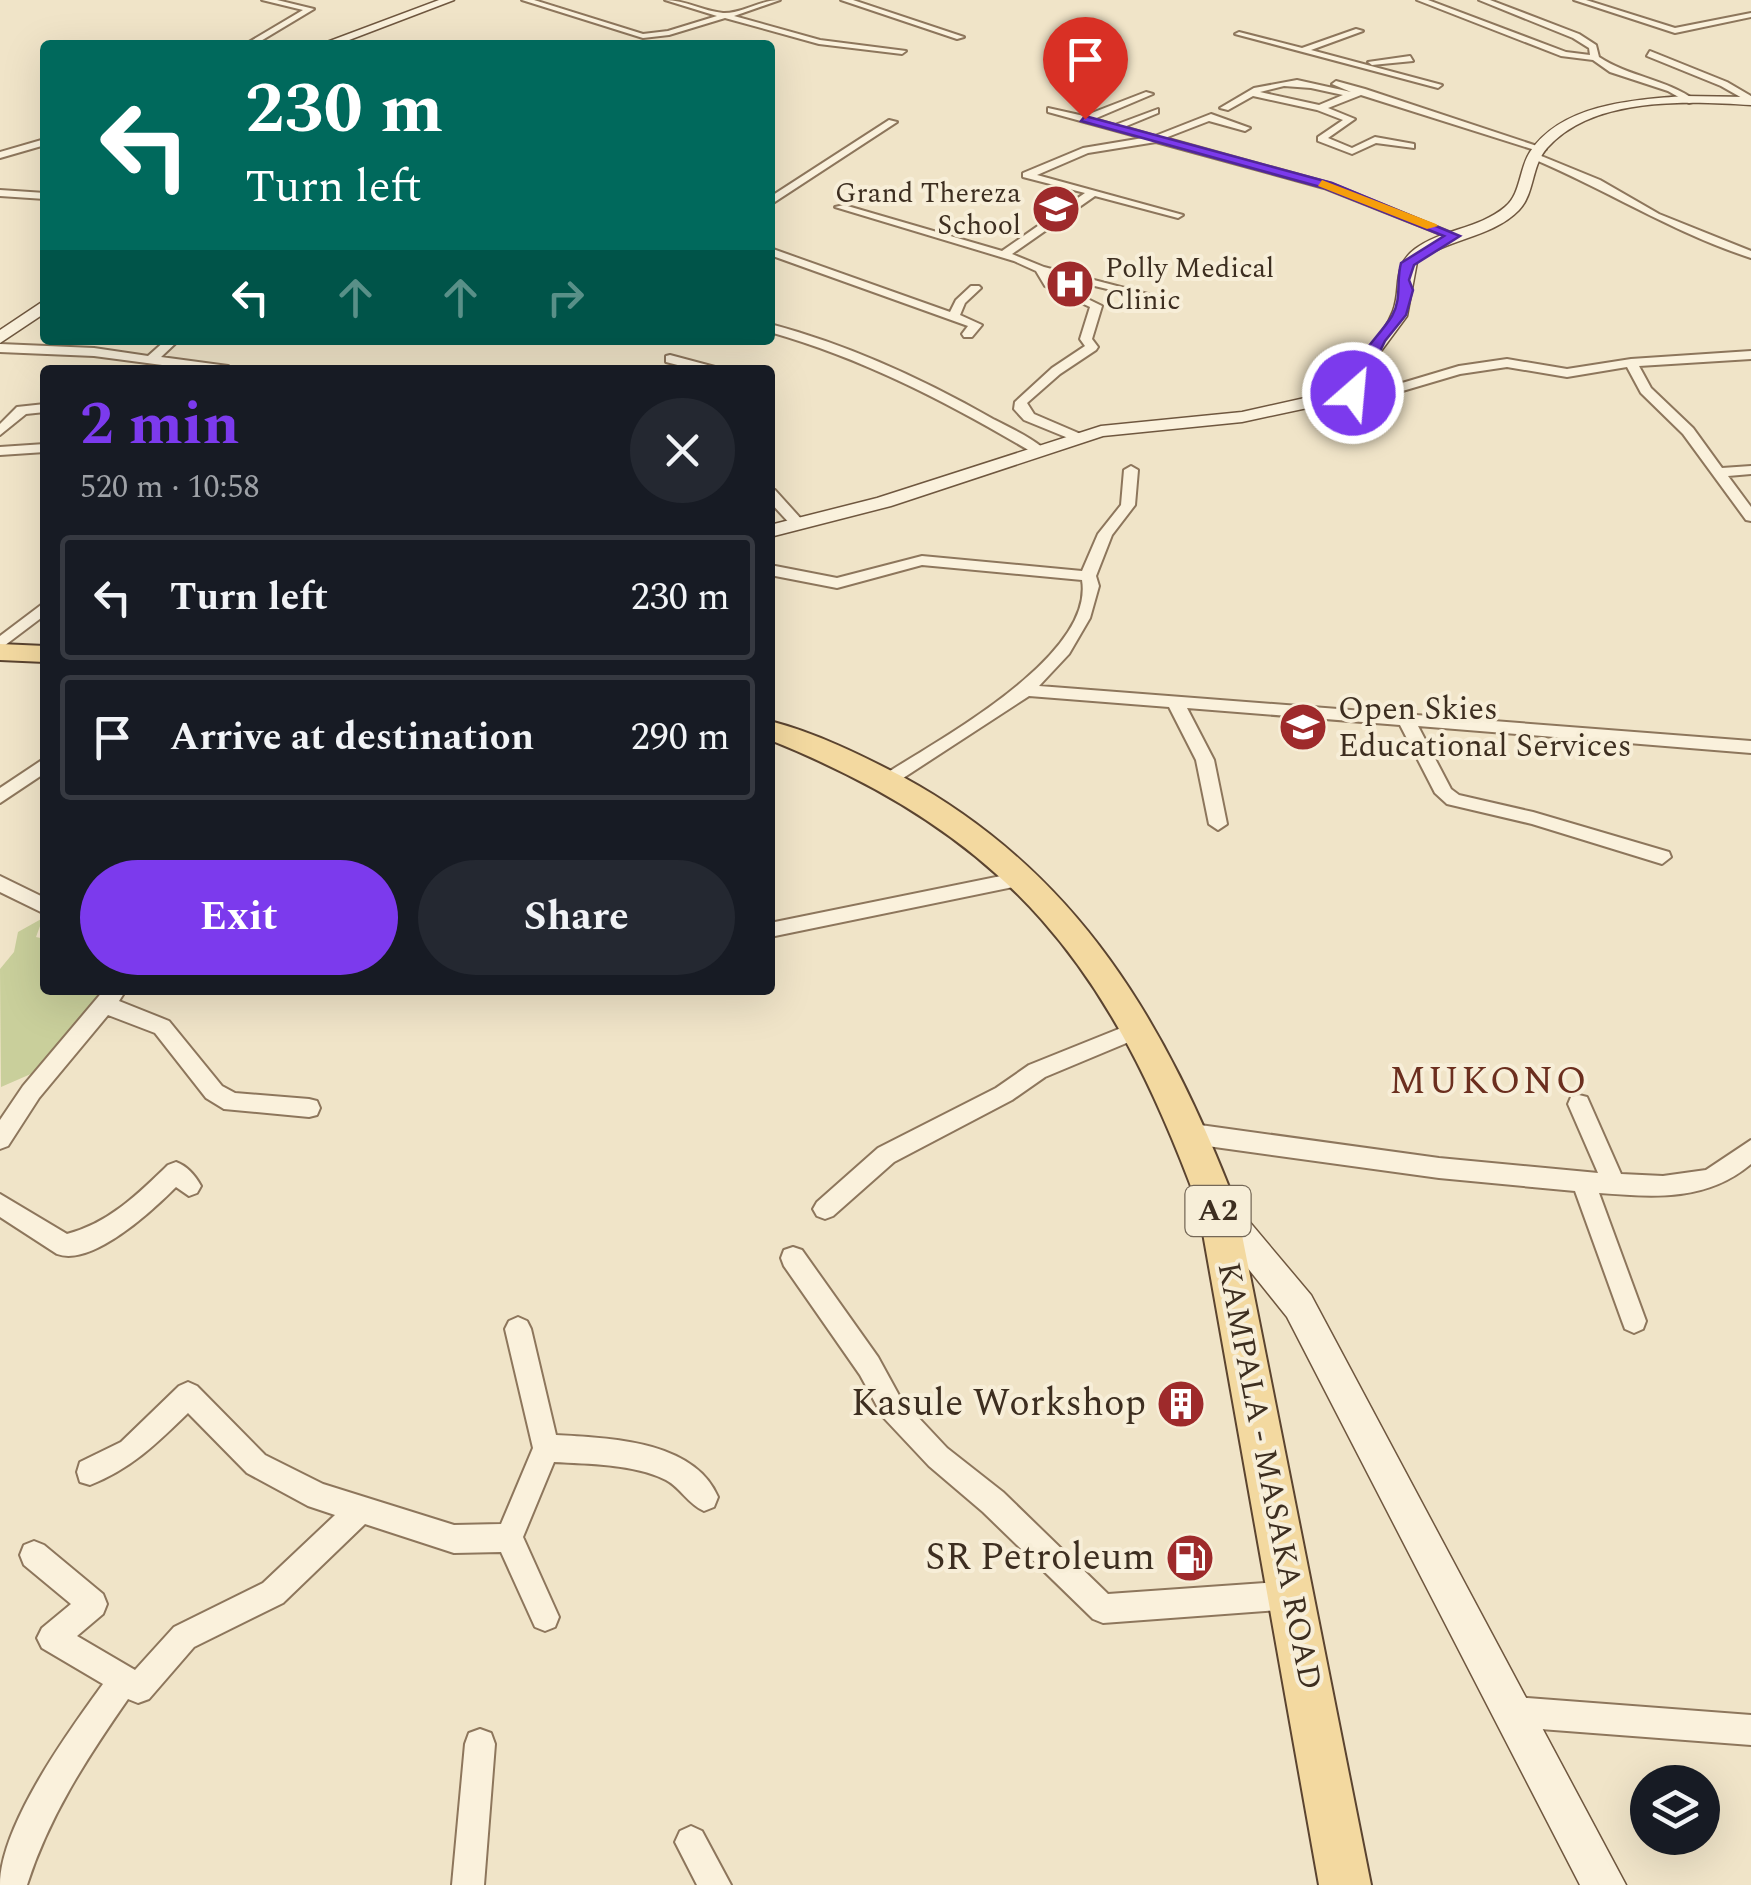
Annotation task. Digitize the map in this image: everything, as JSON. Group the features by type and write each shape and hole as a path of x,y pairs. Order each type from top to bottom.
{"main road":[{"path":"0,652 40,654"},
{"name":"KAMPALA - MASAKA ROAD","path":"775,732 818,746 888,780 974,836 1025,878 1063,917 1118,989 1141,1028 1193,1134 1217,1206 1345,1885"}],"street":[{"path":"257,40 313,7 266,0"},
{"path":"339,40 449,0"},
{"path":"526,0 643,36"},
{"path":"545,7 570,0"},
{"path":"669,0 844,47 902,51"},
{"path":"630,40 669,33 776,0"},
{"path":"844,0 960,37"},
{"path":"1420,0 1564,54 1594,58 1613,70 1671,89 1692,102"},
{"path":"1482,0 1576,36 1593,47 1594,58"},
{"path":"1578,0 1675,31 1751,15"},
{"path":"1305,49 1359,31"},
{"path":"1239,34 1438,85 1424,91"},
{"path":"1650,54 1724,84 1748,101"},
{"path":"1357,63 1410,59"},
{"path":"1225,108 1270,82 1306,83 1350,95"},
{"path":"1336,84 1537,153 1654,216 1751,255"},
{"path":"1320,108 1362,91"},
{"path":"1251,92 1350,118 1321,139 1330,143 1352,150 1376,140 1411,146"},
{"path":"1085,119 1150,94"},
{"path":"1395,102 1409,96"},
{"path":"1353,393 1355,382 1379,340 1399,315 1408,263 1517,205 1537,153 1553,134 1598,113 1692,102 1748,101"},
{"path":"1051,110 1328,186 1454,236"},
{"path":"1117,128 1155,111"},
{"path":"1178,215 1027,175 1086,150 1155,140 1209,118 1245,128"},
{"path":"775,199 892,122"},
{"path":"0,155 40,143"},
{"path":"0,192 40,196"},
{"path":"1004,254 1091,194"},
{"path":"840,207 1004,254 1040,269 1157,298"},
{"path":"775,254 976,325 968,334"},
{"path":"1040,269 1049,284 1096,306 1086,339 1092,346 1028,393 1020,406 1029,417 1078,438"},
{"path":"954,316 960,302 975,288"},
{"path":"0,338 40,309"},
{"path":"775,330 886,368 986,418 1040,451"},
{"path":"150,360 166,345"},
{"path":"0,348 94,352 189,365"},
{"path":"775,529 884,502 1078,438 1130,428 1242,417 1353,393 1372,396 1459,370 1506,363 1567,373 1630,363 1751,355"},
{"path":"670,358 693,365"},
{"path":"1630,363 1646,390 1688,431 1751,517"},
{"path":"0,431 22,410 40,408"},
{"path":"0,451 40,448"},
{"path":"888,780 1026,690 1063,651 1082,618 1091,586 1088,576 1105,534 1128,505 1131,470"},
{"path":"1718,472 1751,470"},
{"path":"775,499 798,524"},
{"path":"775,571 838,583 922,560 1088,576"},
{"path":"0,644 40,611"},
{"path":"1026,690 1751,747"},
{"path":"1174,700 1205,760 1218,824"},
{"path":"1407,722 1444,793 1453,800 1533,818 1662,857"},
{"path":"0,797 40,768"},
{"path":"775,929 1025,878"},
{"path":"0,883 40,904"},
{"path":"0,1139 30,1092 110,997 162,1027 214,1092 232,1102 309,1108"},
{"path":"824,1209 886,1155 1004,1094 1037,1071 1141,1028"},
{"path":"1579,1104 1614,1184"},
{"path":"1193,1134 1614,1184 1685,1184 1708,1180 1725,1172 1751,1150"},
{"path":"0,1204 65,1246 87,1241 127,1220 176,1172 189,1186"},
{"path":"1584,1182 1634,1321"},
{"path":"1217,1206 1298,1306 1604,1885"},
{"path":"793,1258 869,1366 892,1408 938,1457 993,1502 1104,1609 1292,1595"},
{"path":"518,1329 546,1448 509,1538 545,1618"},
{"path":"90,1472 130,1451 188,1395 256,1464 318,1496 454,1539 509,1538"},
{"path":"546,1448 613,1452 675,1469 704,1498"},
{"path":"34,1555 93,1604 52,1638 138,1688 184,1637 274,1593 362,1509"},
{"path":"11,1885 26,1835 72,1752 124,1680"},
{"path":"1514,1712 1751,1730"},
{"path":"468,1885 480,1744"},
{"path":"691,1842 716,1885"}],"green space":[{"path":"40,920 36,937 40,938 40,995 103,995 40,1070 1,1087 0,969 14,952 18,932"}],"slow traffic":[{"path":"1322,184 1432,226"}],"place":[{"name":"Grand Thereza School","path":"1056,209"},
{"name":"Polly Medical Clinic","path":"1070,284"},
{"name":"Open Skies Educational Services","path":"1303,727"},
{"name":"Kasule Workshop","path":"1181,1404"},
{"name":"SR Petroleum","path":"1190,1558"}],"district":[{"name":"MUKONO","path":"1489,1082"}],"route":[{"path":"1085,119 1202,154 1300,177 1454,236 1424,250 1408,263 1399,315 1379,340 1355,382 1353,393"}]}
